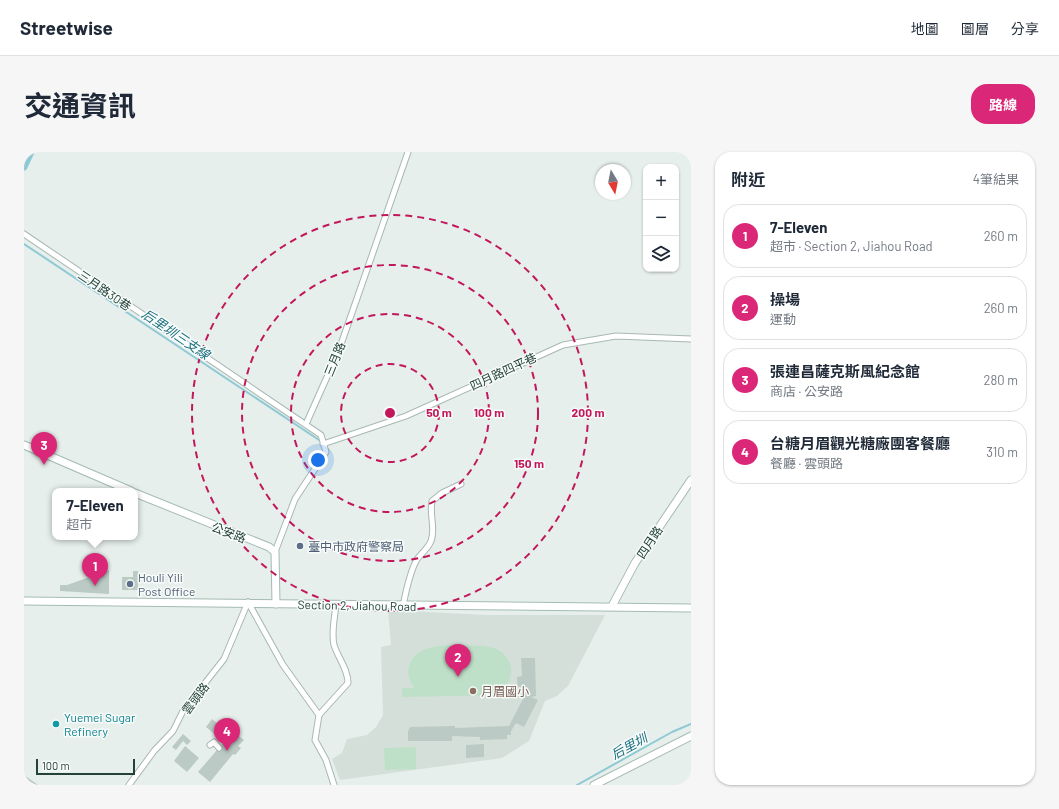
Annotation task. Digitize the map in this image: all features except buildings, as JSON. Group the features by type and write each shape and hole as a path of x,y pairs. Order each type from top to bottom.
{"main road":[{"path":"24,445 124,488"},
{"name":"四月路","path":"612,606 635,563 691,480"},
{"name":"公安路","path":"138,494 269,547 275,552"},
{"path":"275,552 276,604"},
{"name":"Section 2, Jiahou Road","path":"24,601 248,602 276,604 403,606 612,606 691,608"},
{"path":"594,785 691,736"}],"street":[{"name":"三月路","path":"306,424 338,350 408,152"},
{"name":"三月路30巷","path":"24,234 155,325 306,424"},
{"name":"四月路四平巷","path":"323,444 406,416 563,345 616,336 691,339"},
{"path":"275,552 294,498 326,452 321,435 306,424"},
{"path":"403,606 408,583 416,562 431,542 434,530 430,510 432,501 442,493 461,484"},
{"path":"248,602 284,664 319,716"},
{"name":"雲頭路","path":"129,785 154,751 173,731 183,711 224,659 248,602"},
{"path":"334,785 326,760 315,740 319,716 348,683 348,677 334,645 333,632 336,604"},
{"path":"210,745 214,742 219,748"}],"shaded area":[{"name":"月眉國小","path":"388,610 487,615 605,615 568,686 557,696 545,701 529,741 502,758 340,780 332,759 342,753 347,739 367,735 376,727 383,715 381,647 391,645"}],"green space":[{"path":"454,645 485,646 499,650 508,659 511,671 507,685 515,686 515,695 402,697 402,688 414,688 408,670 415,656 422,651 432,647"},
{"path":"416,747 416,769 385,770 384,748"}],"waterway":[{"path":"24,167 31,152"},
{"name":"后里圳三支線","path":"24,244 319,440"},
{"name":"后里圳","path":"577,785 672,732 691,724"}],"place":[{"name":"張連昌薩克斯風紀念館","path":"44,465"},
{"name":"臺中市政府警察局","path":"300,546"},
{"name":"Houli Yili Post Office","path":"130,584"},
{"name":"7-Eleven","path":"95,586"},
{"name":"操場","path":"458,677"},
{"name":"月眉國小","path":"473,691"},
{"name":"Yuemei Sugar Refinery","path":"56,724"},
{"name":"台糖月眉觀光糖廠團客餐廳","path":"227,751"}]}
